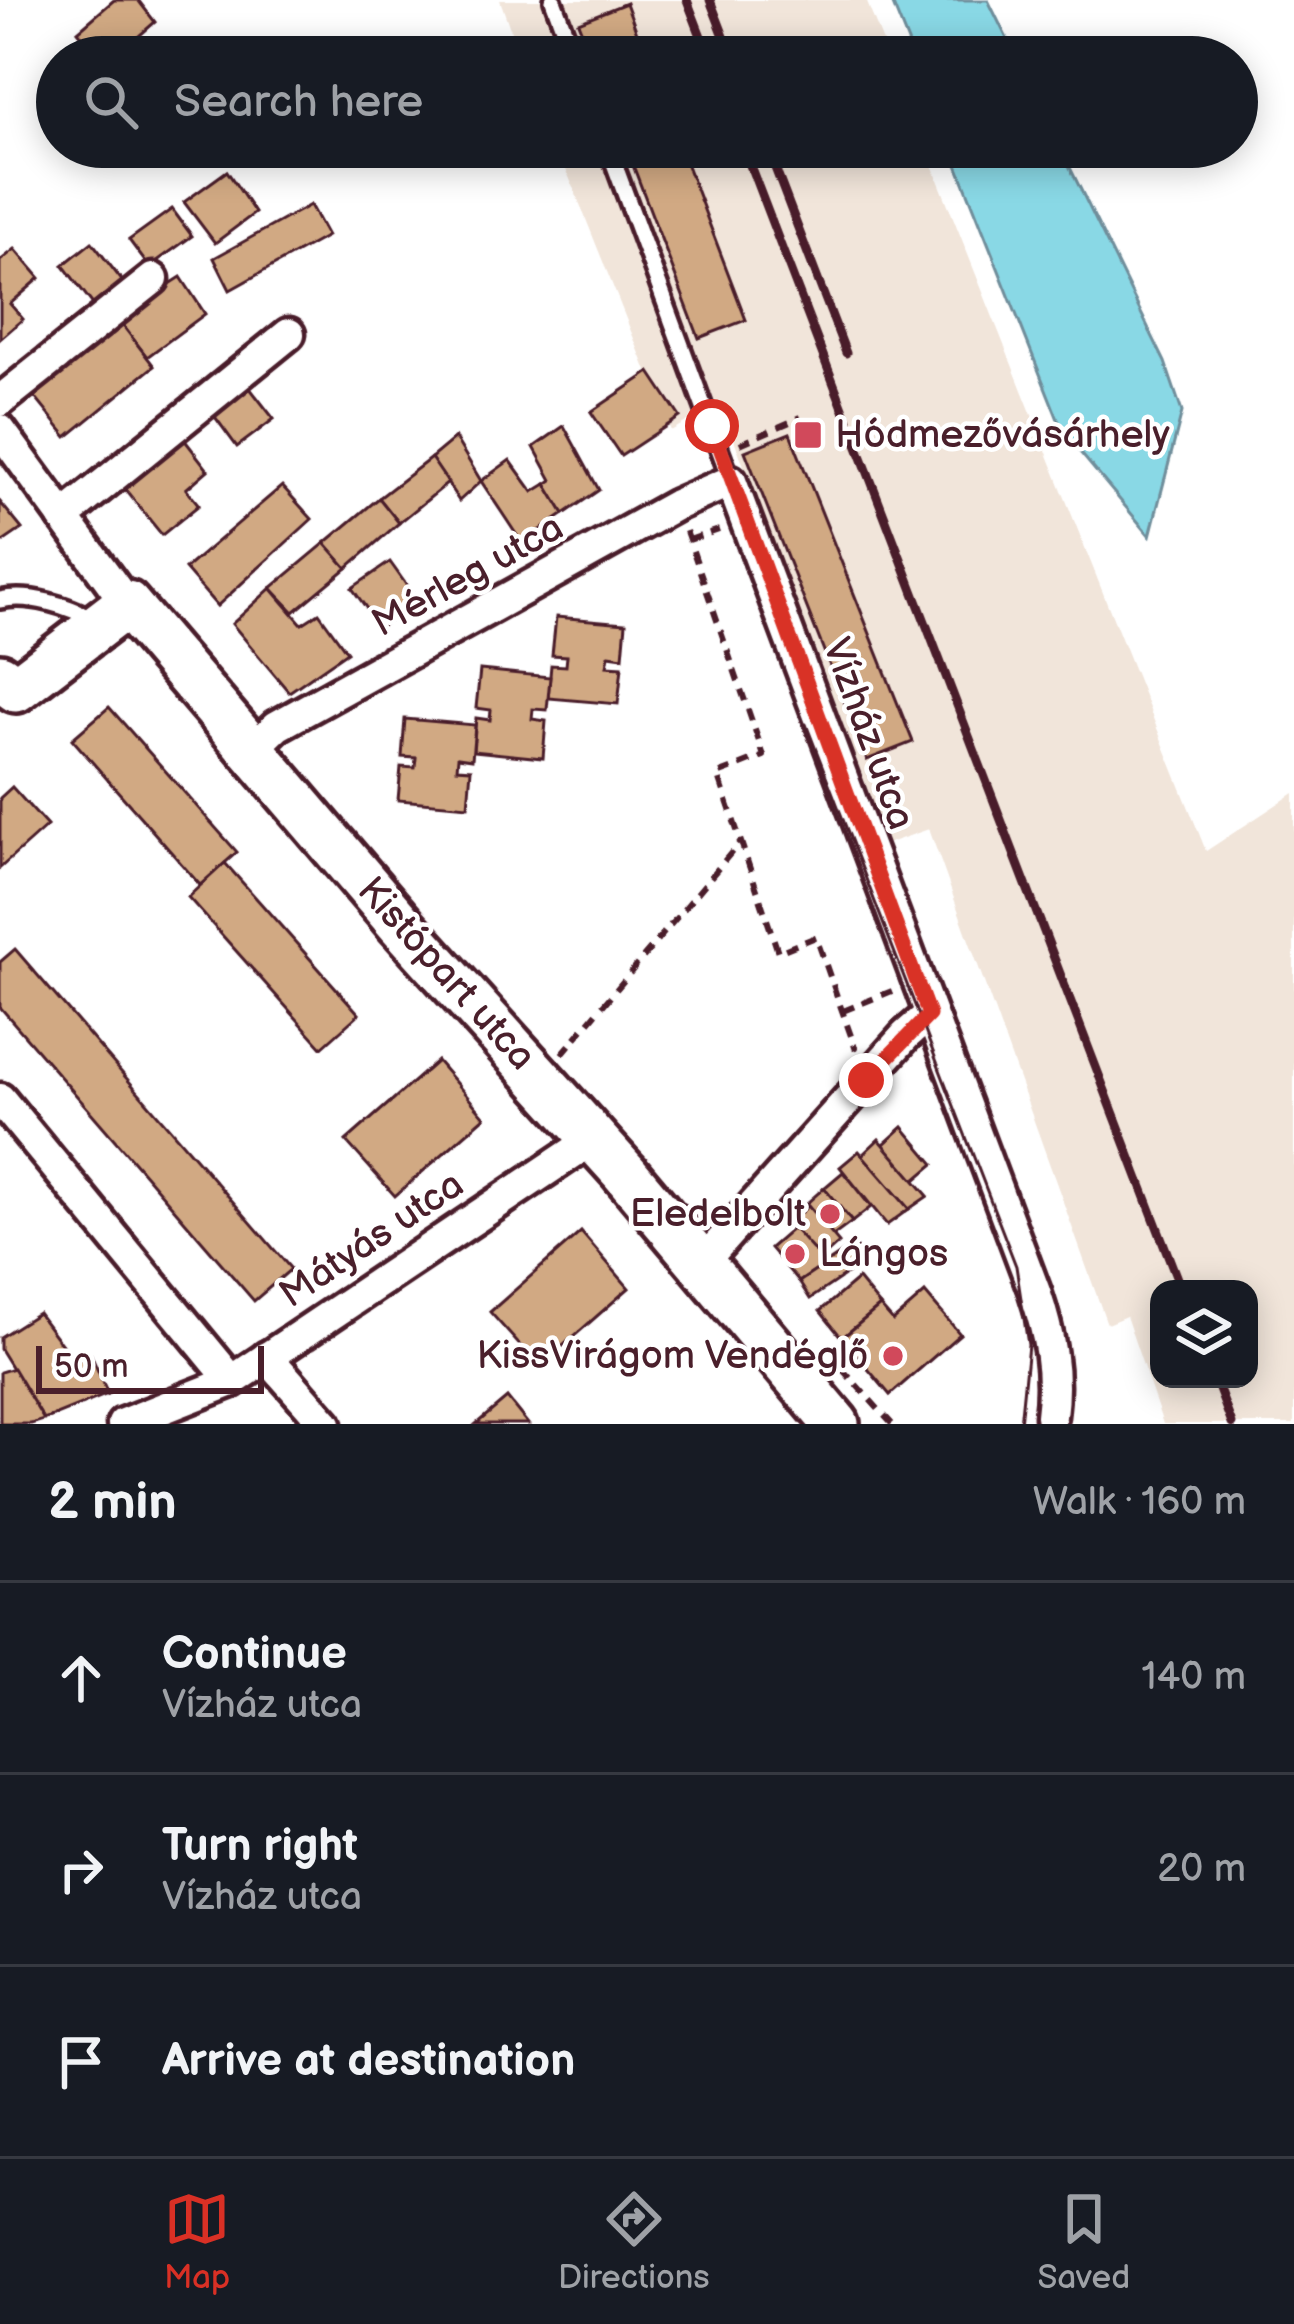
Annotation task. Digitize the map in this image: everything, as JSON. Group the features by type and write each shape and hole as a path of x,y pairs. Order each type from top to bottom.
{"street":[{"path":"0,401 153,279"},
{"path":"63,517 289,334"},
{"name":"Kistópart utca","path":"0,430 63,517 114,613 251,751 593,1138 836,1424"},
{"name":"Mérleg utca","path":"251,751 277,726 676,505 731,481"},
{"name":"Vízház utca","path":"731,481 1048,1333 1055,1381 1051,1416"},
{"path":"5,690 114,613"},
{"path":"700,1265 929,1015"},
{"path":"0,1099 232,1381"},
{"name":"Mátyás utca","path":"123,1424 232,1381 593,1138"},
{"path":"267,1357 326,1424"}],"lane":[{"path":"553,0 566,36"},
{"path":"616,168 731,481"},
{"path":"0,600 13,597 114,613"}],"path":[{"path":"676,505 764,757 718,774 778,952 816,938 866,1080"},
{"path":"689,540 718,529 722,538"},
{"path":"540,1079 741,841"}],"shaded area":[{"path":"500,0 866,0 881,36 513,36"},
{"path":"565,168 933,168 1206,851 1294,793 1294,1424 1163,1424 1151,1388 1258,1388 1258,1280 1150,1280 1150,1386 1126,1316 1107,1324 929,829 886,844 720,402 671,431"}],"water":[{"path":"891,0 988,0 1006,36 906,36"},
{"path":"958,168 1070,168 1165,362 1182,412 1150,536 1063,432"}],"building":[{"path":"114,0 138,0 155,22 139,36 82,36 78,31"},
{"path":"626,3 638,36 584,36 578,22"},
{"path":"634,168 688,168 746,320 699,338"},
{"path":"227,171 255,213 215,243 184,202"},
{"path":"310,205 327,236 230,290 214,258"},
{"path":"172,209 192,236 149,267 129,240"},
{"path":"92,242 127,287 97,310 63,265"},
{"path":"15,249 40,278 10,304 23,319 0,339 0,261"},
{"path":"181,277 205,314 147,357 117,318"},
{"path":"117,318 154,366 67,437 29,390"},
{"path":"650,372 680,417 621,456 591,412"},
{"path":"246,383 274,419 237,447 210,410"},
{"path":"564,426 599,490 564,514 546,484 552,480 534,447"},
{"path":"790,433 913,742 867,760 745,451"},
{"path":"180,434 208,470 186,489 199,505 162,535 120,483"},
{"path":"455,438 481,481 459,501 431,458"},
{"path":"431,458 448,483 399,523 379,498"},
{"path":"510,460 533,492 546,484 564,514 522,543 481,481"},
{"path":"282,486 312,519 217,606 185,569"},
{"path":"379,498 399,523 347,568 325,543"},
{"path":"0,502 22,529 0,544"},
{"path":"325,543 347,568 294,612 271,588"},
{"path":"390,562 417,600 380,627 352,588"},
{"path":"271,588 302,624 319,613 347,652 289,692 232,624"},
{"path":"556,617 626,623 623,657 609,655 607,666 622,667 618,704 548,698 551,665 566,666 567,656 552,655"},
{"path":"480,670 550,677 547,710 533,709 532,719 546,721 543,758 473,751 476,718 490,720 491,710 476,708"},
{"path":"109,707 237,852 200,885 72,739"},
{"path":"405,719 475,725 472,759 458,757 457,768 471,769 468,806 398,800 401,767 415,768 416,758 402,757"},
{"path":"12,787 47,826 0,868 0,798"},
{"path":"225,863 359,1014 322,1047 188,897"},
{"path":"15,949 291,1269 254,1301 0,1007 0,962"},
{"path":"437,1061 485,1117 395,1196 346,1141"},
{"path":"903,1127 934,1164 914,1181 883,1145"},
{"path":"879,1139 928,1196 909,1209 862,1155"},
{"path":"859,1151 909,1209 887,1225 840,1167"},
{"path":"843,1172 871,1207 852,1222 824,1188"},
{"name":"Eledelbolt","path":"824,1188 852,1222 833,1236 806,1204"},
{"path":"808,1206 839,1243 820,1260 789,1223"},
{"name":"Lángos","path":"793,1228 826,1264 799,1282 770,1248"},
{"path":"581,1232 629,1288 539,1367 490,1312"},
{"path":"854,1245 866,1261 810,1299 799,1282"},
{"path":"858,1279 880,1306 842,1338 820,1311"},
{"path":"925,1293 960,1334 890,1395 842,1338 880,1306 893,1321"},
{"path":"38,1313 74,1361 91,1355 108,1394 44,1420 0,1349 0,1337"},
{"path":"13,1368 44,1420 0,1424 0,1372"},
{"path":"507,1398 528,1424 476,1424"}],"tram line":[{"path":"806,724 1016,1266 1028,1345 1020,1424"}],"railway":[{"path":"687,0 701,36"},
{"path":"710,0 724,36"},
{"path":"751,168 1178,1280"},
{"path":"775,168 846,353"},
{"path":"1218,1388 1232,1424"}],"place":[{"name":"Hódmezővásárhely","path":"808,435"},
{"name":"Eledelbolt","path":"830,1214"},
{"name":"Lángos","path":"795,1254"},
{"name":"KissVirágom Vendéglő","path":"893,1356"}],"route":[{"path":"712,426 929,1015 866,1080"}]}
